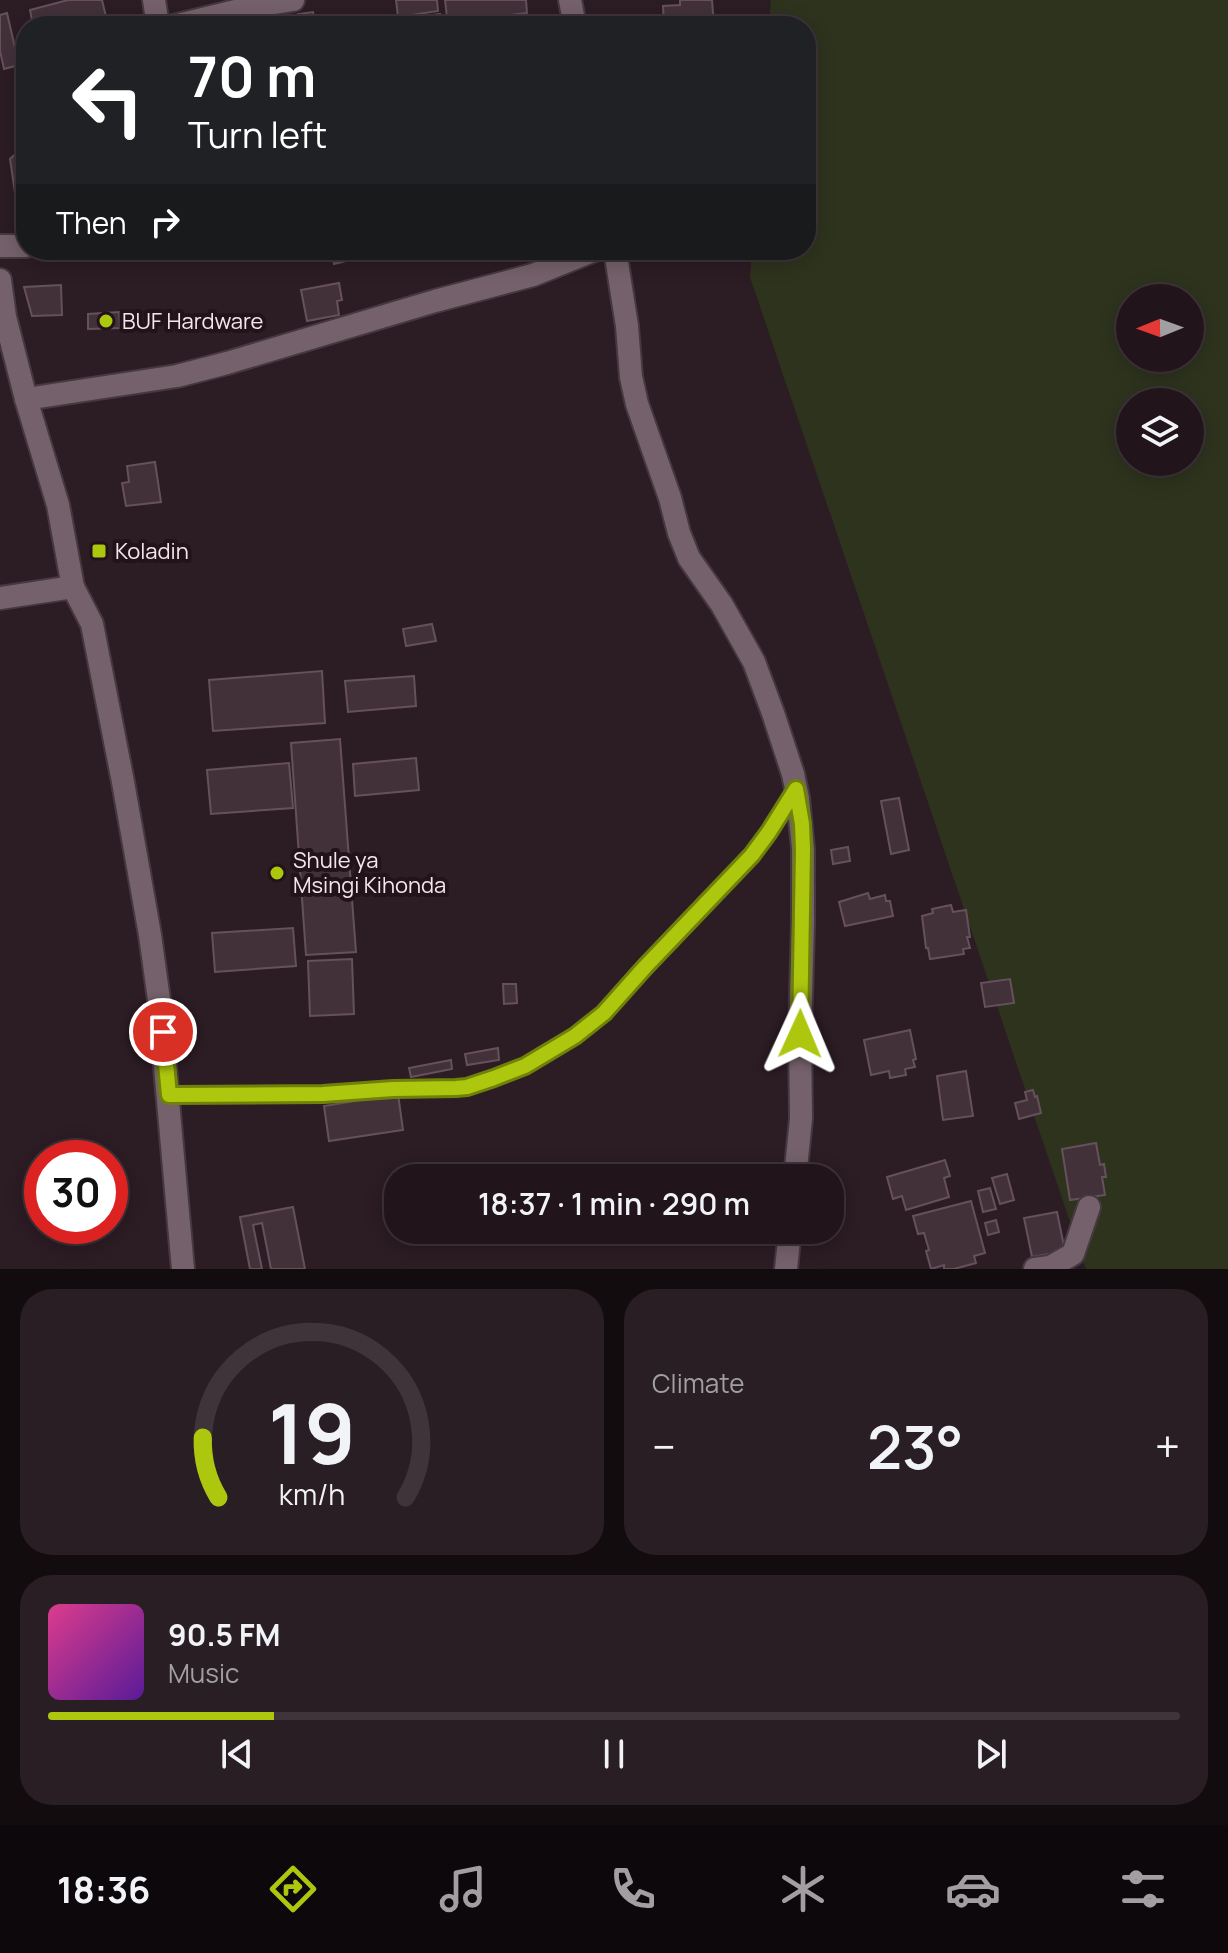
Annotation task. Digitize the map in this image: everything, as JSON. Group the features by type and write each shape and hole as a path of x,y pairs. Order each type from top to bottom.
{"street":[{"path":"215,16 293,0"},
{"path":"26,399 177,376 533,275 570,260"},
{"path":"617,260 637,404 679,533 689,558 722,605 754,662 796,789 802,824 803,911 801,1119 796,1164"},
{"path":"0,280 5,317 26,399 58,505 73,587 92,624 120,767 152,948 169,1095 183,1269"},
{"path":"0,598 73,587"},
{"path":"1035,1269 1050,1267 1073,1254 1089,1207"},
{"path":"786,1269 789,1244"}],"lane":[{"path":"169,1095 323,1094 456,1088 525,1066 575,1036 604,1013 752,855 796,789"}],"green space":[{"path":"771,0 1228,0 1228,1269 1086,1269 750,277 751,260 816,260 816,16 770,16"}],"building":[{"path":"68,0 102,0 106,16 31,16 30,10"},
{"path":"396,0 437,0 438,11 398,16"},
{"path":"445,0 526,0 527,13 447,16"},
{"path":"680,0 712,0 713,16 664,16 663,6 680,5"},
{"path":"313,12 314,16 298,16"},
{"path":"7,13 16,52 16,66 4,69 0,51 0,15"},
{"path":"16,154 16,200 10,159"},
{"path":"339,283 342,300 337,301 339,315 307,321 301,290"},
{"path":"61,285 62,315 32,316 24,287"},
{"path":"119,312 120,328 88,329 88,314"},
{"path":"155,462 161,502 126,506 122,483 129,482 127,466"},
{"path":"432,624 436,641 406,646 403,629"},
{"path":"322,671 325,723 213,731 209,680"},
{"path":"414,676 416,706 348,712 345,681"},
{"path":"340,739 356,952 306,955 291,743"},
{"path":"416,758 419,790 355,796 353,764"},
{"path":"289,763 293,808 211,814 207,770"},
{"path":"899,798 909,850 891,854 881,801"},
{"path":"848,847 850,861 833,864 831,850"},
{"path":"868,893 870,899 885,895 886,901 890,901 893,916 845,926 839,902"},
{"path":"951,905 953,912 966,910 970,948 963,949 964,954 930,959 922,916 933,913 932,909"},
{"path":"293,928 296,966 215,972 212,933"},
{"path":"352,959 354,1014 310,1016 308,961"},
{"path":"1010,979 1014,1003 985,1007 981,983"},
{"path":"503,984 516,984 517,1003 504,1004"},
{"path":"910,1030 915,1067 905,1069 906,1075 890,1078 889,1071 871,1075 864,1040"},
{"path":"498,1048 499,1060 467,1065 465,1054"},
{"path":"451,1060 452,1069 411,1077 409,1068"},
{"path":"966,1071 973,1116 943,1120 937,1076"},
{"path":"1033,1090 1041,1113 1019,1119 1015,1103 1027,1100 1025,1092"},
{"path":"398,1094 403,1130 329,1141 324,1106"},
{"path":"1096,1143 1100,1165 1104,1164 1106,1177 1102,1177 1105,1195 1070,1200 1062,1149"},
{"path":"945,1160 950,1176 944,1178 949,1197 906,1210 902,1196 893,1199 887,1177"},
{"path":"1007,1174 1014,1200 1000,1204 992,1178"},
{"path":"990,1188 996,1209 983,1212 978,1191"},
{"path":"971,1201 985,1253 974,1256 976,1263 954,1269 944,1269 944,1265 931,1269 924,1233 918,1234 913,1216"},
{"path":"293,1207 305,1269 271,1269 262,1223 253,1225 262,1269 250,1269 240,1217"},
{"path":"1057,1212 1065,1251 1032,1257 1024,1218"},
{"path":"996,1220 999,1232 988,1235 985,1223"}],"place":[{"name":"BUF Hardware","path":"106,321"},
{"name":"Koladin","path":"99,551"},
{"name":"Shule ya Msingi Kihonda","path":"277,873"}],"route":[{"path":"163,1032 169,1095 323,1094 456,1088 494,1078 554,1050 604,1013 752,855 796,789 803,849 800,1034"}]}
